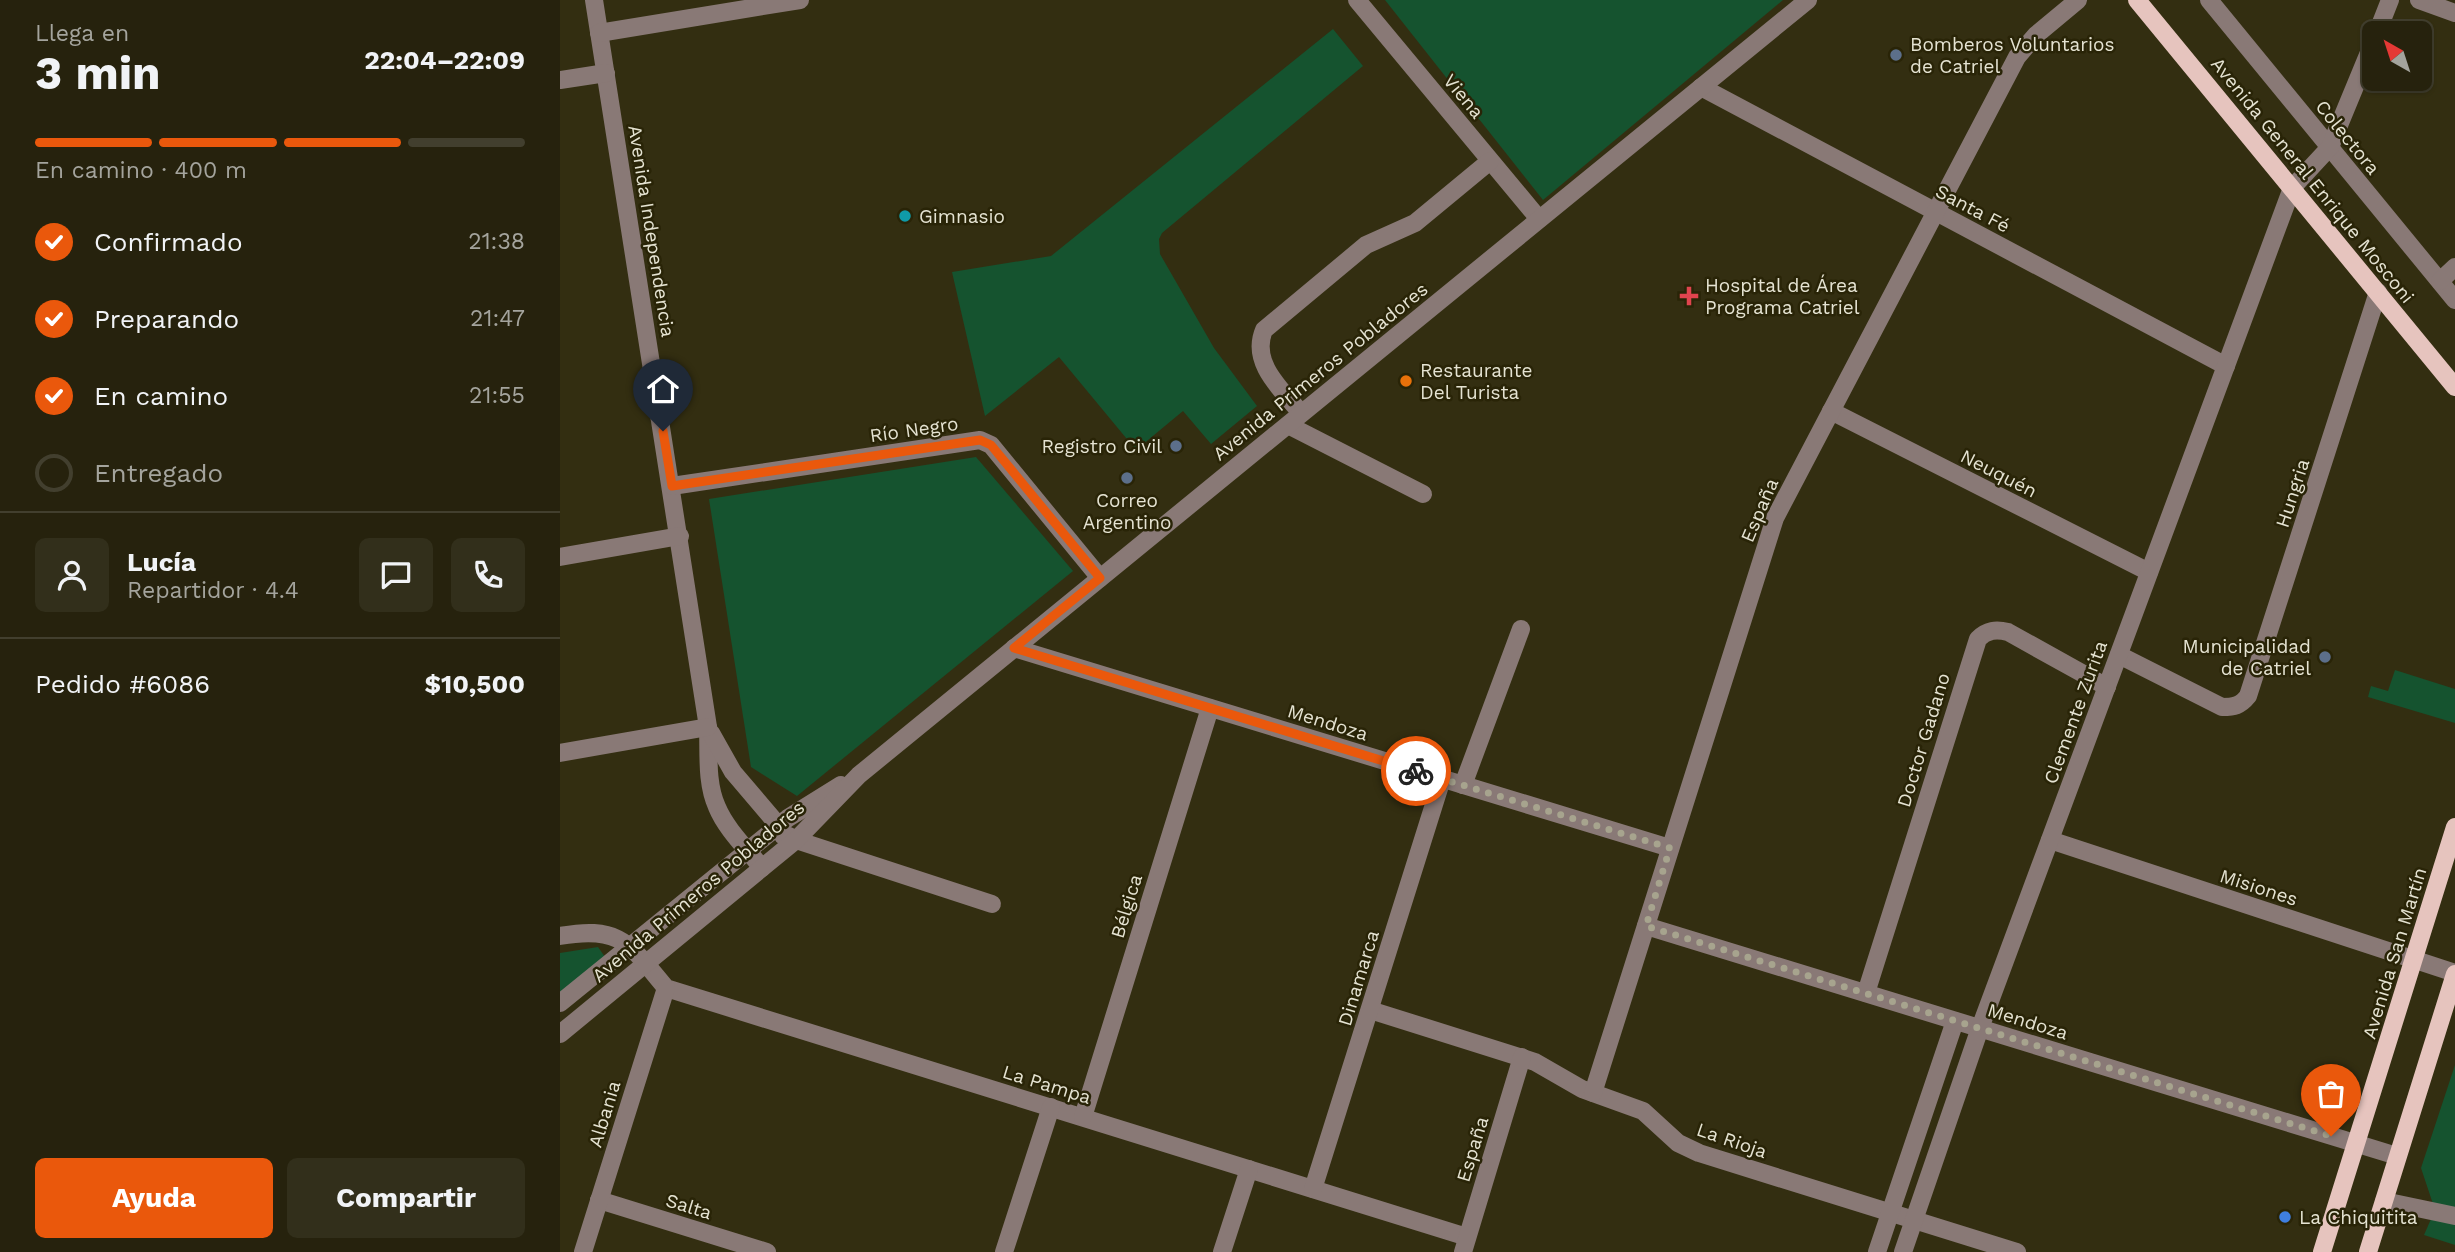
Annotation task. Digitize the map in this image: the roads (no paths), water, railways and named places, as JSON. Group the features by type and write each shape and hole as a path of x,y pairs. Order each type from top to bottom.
{"main road":[{"name":"Avenida General Enrique Mosconi","path":"2137,0 2455,387"},
{"name":"Avenida San Martín","path":"2322,1252 2455,827"},
{"path":"2368,1252 2455,974"}],"street":[{"name":"Avenida Independencia","path":"594,0 680,536 708,727 714,799 724,820 762,868"},
{"path":"599,33 800,0"},
{"name":"Viena","path":"1357,0 1539,219"},
{"name":"Avenida Primeros Pobladores","path":"560,1034 790,845 859,775 1808,0"},
{"name":"España","path":"1592,1093 1769,533 1782,503 2017,57 2036,35 2078,0"},
{"name":"Colectora","path":"2209,0 2455,300"},
{"path":"2382,21 2390,0"},
{"path":"2419,0 2455,13"},
{"path":"2292,188 2330,147 2362,69"},
{"path":"560,80 606,73"},
{"name":"Santa Fé","path":"1701,88 2226,366"},
{"path":"1423,494 1295,419 1266,370 1259,348 1264,330 1366,245 1415,223 1490,160"},
{"name":"Clemente Zurita","path":"1903,1252 1980,1028 2292,188"},
{"path":"2440,281 2455,267"},
{"name":"Hungria","path":"2119,655 2222,707 2242,704 2253,687 2378,292"},
{"name":"Neuquén","path":"1830,411 2149,572"},
{"name":"Río Negro","path":"672,486 980,440 991,445 1100,578"},
{"path":"560,557 680,536"},
{"path":"1463,785 1521,629"},
{"name":"Doctor Gadano","path":"1866,993 1978,639 1992,630 2008,632 2107,687"},
{"name":"Mendoza","path":"1014,648 1670,848"},
{"name":"Bélgica","path":"1083,1117 1210,708"},
{"name":"Avenida Independencia","path":"708,727 733,772 779,826 790,845"},
{"path":"560,753 708,727"},
{"name":"Avenida Primeros Pobladores","path":"560,1003 779,826 859,775"},
{"name":"Dinamarca","path":"1313,1189 1442,779"},
{"name":"Misiones","path":"2050,840 2455,974"},
{"path":"790,845 992,904"},
{"name":"Mendoza","path":"1646,926 2397,1156"},
{"path":"560,936 586,931 607,933 631,946 666,988"},
{"name":"La Pampa","path":"666,988 1313,1189 1465,1244"},
{"name":"Albania","path":"583,1252 666,988"},
{"name":"La Rioja","path":"1370,1010 1522,1057 1592,1093 1643,1111 1688,1149 2017,1252"},
{"path":"1877,1252 1955,1021"},
{"name":"España","path":"1465,1244 1522,1057"},
{"path":"1004,1252 1051,1107"},
{"path":"1223,1252 1249,1169"},
{"name":"Salta","path":"599,1200 767,1252"},
{"path":"2384,1201 2455,1216"}],"place":[{"name":"Bomberos Voluntarios de Catriel","path":"1896,55"},
{"name":"Gimnasio","path":"905,216"},
{"name":"Hospital de Área Programa Catriel","path":"1689,296"},
{"name":"Restaurante Del Turista","path":"1406,381"},
{"name":"Registro Civil","path":"1176,446"},
{"name":"Correo Argentino","path":"1127,478"},
{"name":"Municipalidad de Catriel","path":"2325,657"},
{"name":"La Chiquitita","path":"2285,1217"}]}
